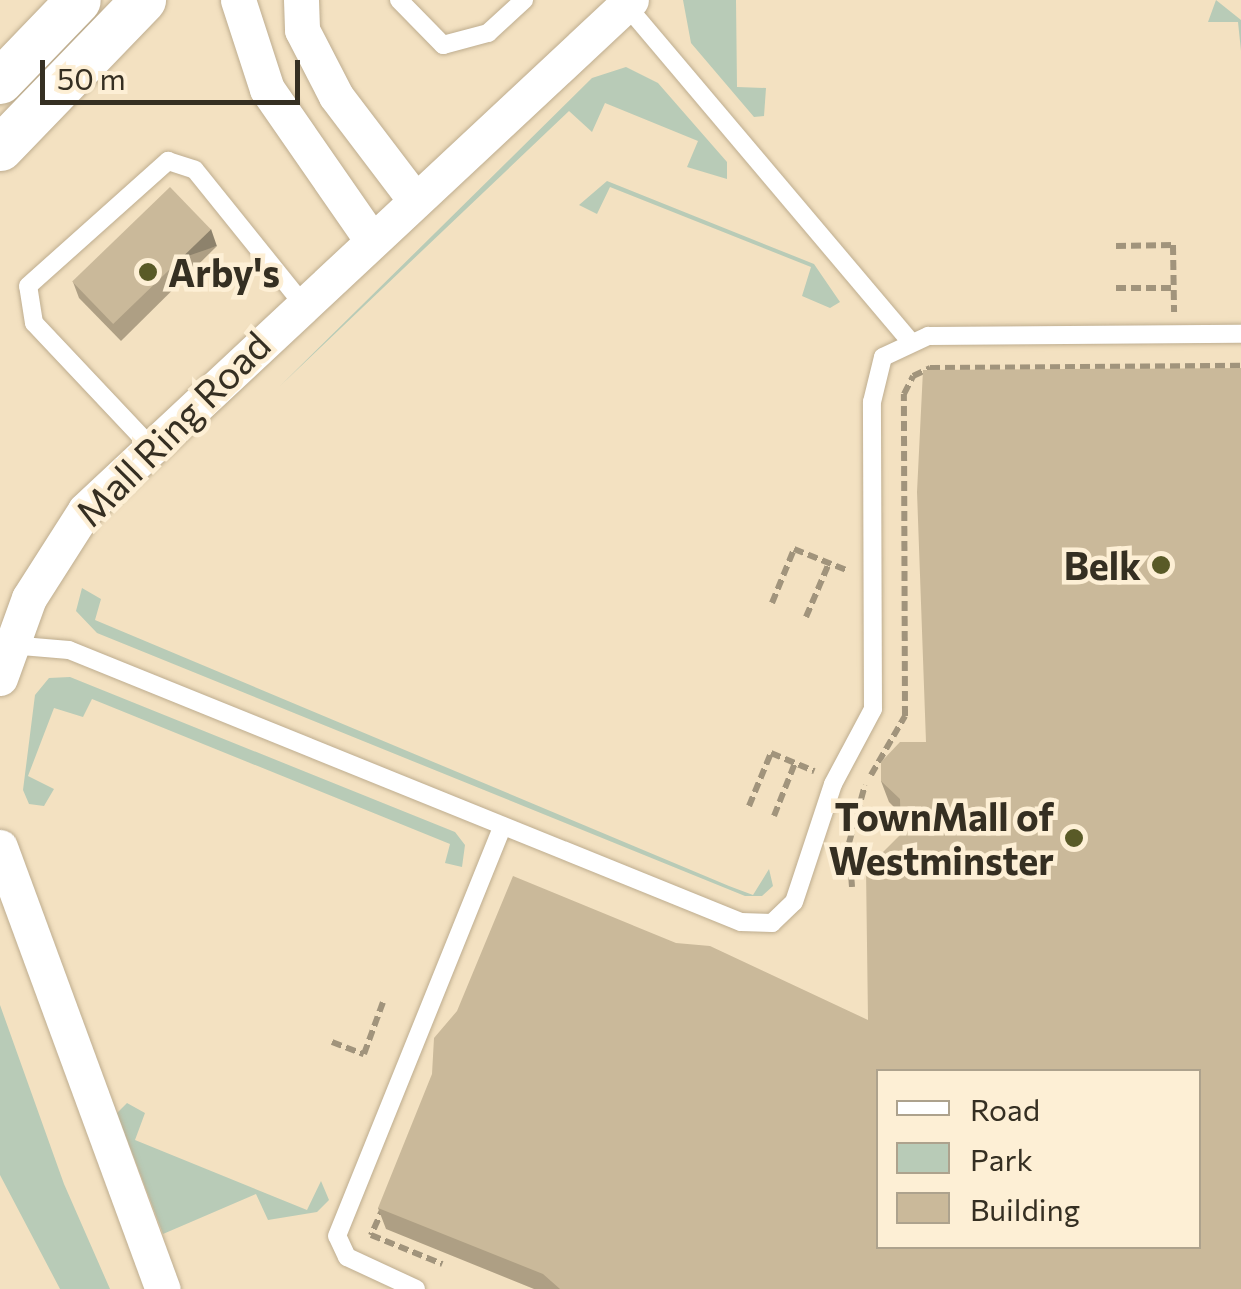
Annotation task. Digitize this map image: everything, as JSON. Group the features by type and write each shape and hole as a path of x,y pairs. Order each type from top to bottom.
{"street":[{"path":"0,82 78,0"},
{"path":"0,148 143,0"},
{"path":"238,0 267,89 371,239"},
{"path":"302,0 302,30 336,96 415,200"},
{"name":"Mall Ring Road","path":"3,656 68,530 301,302 628,2"},
{"path":"0,847 163,1289"}],"lane":[{"path":"399,0 444,45 488,33 524,0"},
{"path":"628,2 908,340"},
{"path":"150,446 34,323 28,286 168,161 196,170 301,302"},
{"path":"3,656 69,650 740,922 786,914 832,784 873,709 873,391 883,357 908,340 1241,334"},
{"path":"416,1289 347,1257 337,1236 504,826"}],"path":[{"path":"1116,246 1173,245 1174,313"},
{"path":"1116,288 1174,288"},
{"path":"852,886 855,816 906,716 904,394 920,371 1241,366"},
{"path":"772,603 794,549 849,571"},
{"path":"806,617 828,563"},
{"path":"749,806 771,754 819,773"},
{"path":"774,816 795,763"},
{"path":"332,1042 364,1054 384,1002"},
{"path":"386,1199 371,1235 442,1264"}],"green space":[{"path":"683,0 736,0 737,87 766,88 764,116 754,117 691,43"},
{"path":"1216,0 1241,20 1241,51 1238,22 1208,22"},
{"path":"626,67 658,83 727,162 727,179 687,167 698,141 605,103 592,132 569,111 280,386 592,78"},
{"path":"607,181 814,264 840,302 830,308 802,296 811,267 610,187 597,214 579,205"},
{"path":"82,588 101,599 95,620 729,886 753,895 769,869 773,886 762,896 745,896 97,633 76,611"},
{"path":"70,677 455,832 465,845 462,867 445,863 450,844 92,699 83,717 54,708 28,776 54,789 44,806 29,804 23,790 35,695 49,678"},
{"path":"0,1005 64,1184 110,1289 60,1289 0,1175"},
{"path":"127,1103 145,1113 135,1140 307,1210 321,1181 329,1200 317,1212 268,1220 256,1194 163,1234 117,1113"}],"building":[{"name":"Arby's","path":"170,187 211,229 113,324 72,281"},
{"name":"TownMall of Westminster","path":"1241,368 1241,1289 560,1289 543,1274 378,1208 432,1074 434,1038 457,1011 513,876 676,943 710,946 868,1020 866,869 901,834 900,799 881,781 881,762 900,742 926,742 917,492 923,370"}],"place":[{"name":"Arby's","path":"148,272"},
{"name":"Belk","path":"1161,565"},
{"name":"TownMall of Westminster","path":"1074,838"}]}
